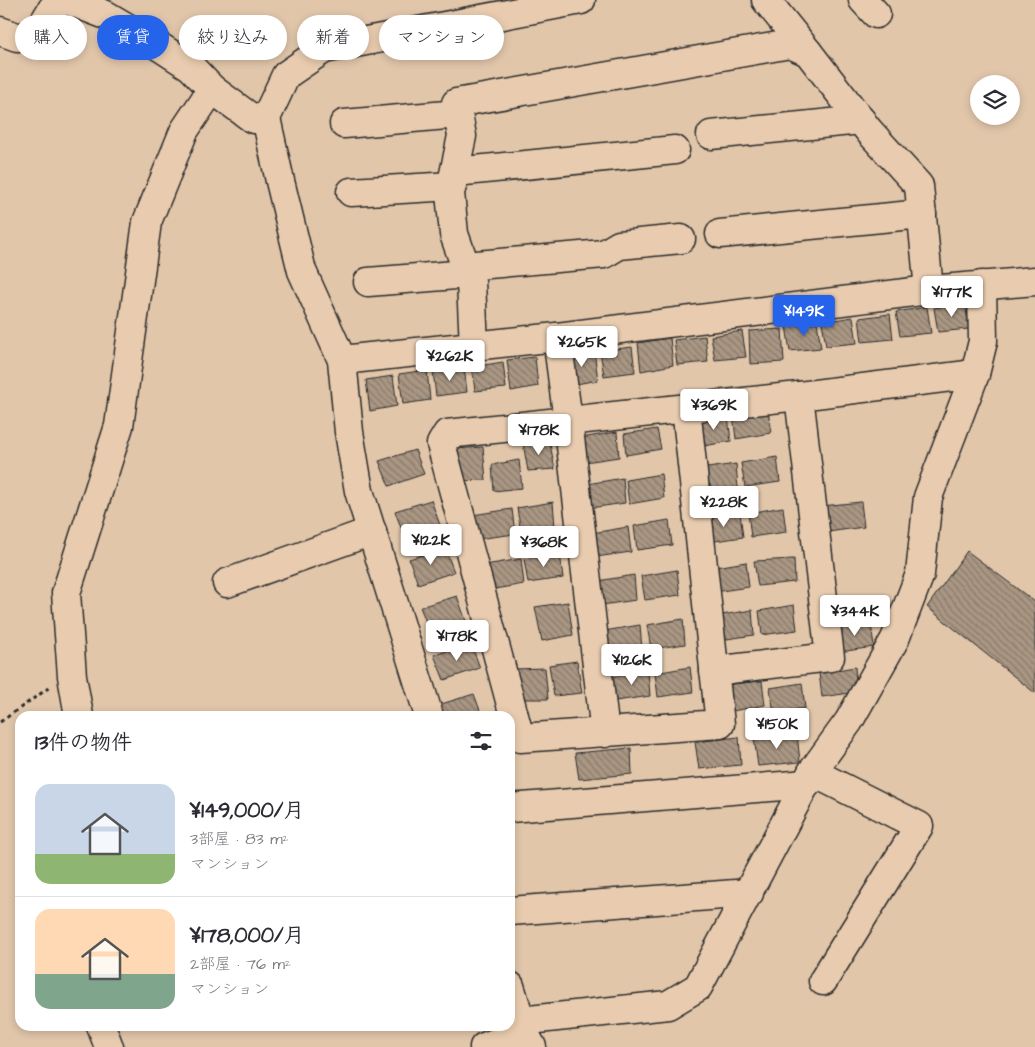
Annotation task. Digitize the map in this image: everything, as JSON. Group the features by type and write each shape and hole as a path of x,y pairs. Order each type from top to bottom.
{"street":[{"path":"0,31 17,37 35,37 52,9 62,0"},
{"path":"67,0 106,15 157,45 191,68 212,89 253,119 266,118"},
{"path":"427,711 359,491 349,432 342,360 302,271 266,118 286,75 324,49 581,0"},
{"path":"766,0 868,131 919,186 929,290"},
{"path":"474,346 471,282 454,234 450,194 462,136 456,103 790,44 808,52"},
{"path":"78,711 72,676 66,593 119,426 147,222 184,131 212,89"},
{"path":"344,124 458,114"},
{"path":"711,135 861,120"},
{"path":"351,192 676,150"},
{"path":"720,234 922,214"},
{"path":"368,282 604,254 619,245 681,239"},
{"path":"342,360 557,337 929,290 1035,281"},
{"path":"484,1047 525,1033 668,1004 698,987 809,778 849,721 895,639 920,574 928,497 975,374 983,341 982,285"},
{"path":"557,337 605,733"},
{"path":"513,711 441,444 447,434 799,396 975,374"},
{"path":"714,671 830,657 799,396"},
{"path":"515,719 520,738 720,724 686,408"},
{"path":"226,583 372,531"},
{"path":"515,807 809,778 919,826 823,981"},
{"path":"515,911 748,894"},
{"path":"515,1002 525,1033"},
{"path":"103,1031 109,1047"}],"path":[{"path":"16,711 66,677 72,676"},
{"path":"0,722 15,712"}],"building":[{"path":"965,303 969,329 938,332 934,308"},
{"path":"927,307 931,333 900,336 896,312"},
{"path":"890,314 893,339 862,342 859,318"},
{"path":"853,317 857,343 826,346 822,322"},
{"path":"817,322 821,348 790,351 786,326"},
{"path":"782,329 784,362 750,364 749,331"},
{"path":"742,331 746,357 715,360 711,336"},
{"path":"705,336 708,362 677,365 674,340"},
{"path":"670,338 673,365 641,371 638,343"},
{"path":"632,347 635,372 604,376 600,351"},
{"path":"594,351 598,380 571,385 567,354"},
{"path":"535,357 538,386 511,391 507,360"},
{"path":"503,362 506,388 475,391 472,367"},
{"path":"464,367 467,392 436,396 433,371"},
{"path":"427,370 430,400 403,404 399,374"},
{"path":"393,376 397,406 370,411 366,380"},
{"path":"768,409 771,433 736,439 733,414"},
{"path":"728,416 731,441 699,447 697,421"},
{"path":"657,429 661,449 626,455 624,434"},
{"path":"617,432 619,457 585,462 581,438"},
{"path":"549,439 555,469 528,471 523,443"},
{"path":"483,447 486,480 457,481 455,449"},
{"path":"415,450 424,474 389,486 379,461"},
{"path":"777,457 780,482 745,487 741,463"},
{"path":"519,460 522,488 494,491 492,465"},
{"path":"736,464 738,488 710,493 710,484 701,484 700,469"},
{"path":"661,474 664,498 629,504 626,480"},
{"path":"623,478 625,503 590,508 587,484"},
{"path":"431,500 440,525 404,536 395,511"},
{"path":"553,502 555,527 521,532 517,508"},
{"path":"861,502 864,527 821,533 821,506"},
{"path":"783,507 786,532 751,537 748,513"},
{"path":"512,509 515,534 477,539 472,515"},
{"path":"740,513 743,537 708,542 705,518"},
{"path":"669,520 672,545 637,550 634,526"},
{"path":"628,527 631,552 596,557 592,533"},
{"path":"445,548 454,572 418,584 409,559"},
{"path":"967,551 1035,602 1035,693 927,607"},
{"path":"560,553 563,578 528,583 524,559"},
{"path":"521,559 524,584 489,590 485,565"},
{"path":"794,559 795,582 758,586 754,561"},
{"path":"746,562 749,587 714,592 710,568"},
{"path":"677,570 680,595 645,600 641,576"},
{"path":"634,575 636,600 602,605 598,581"},
{"path":"457,596 466,621 430,632 420,607"},
{"path":"568,602 573,635 542,641 535,607"},
{"path":"794,605 797,630 762,635 759,611"},
{"path":"752,610 754,635 720,640 716,616"},
{"path":"683,619 685,644 651,649 647,625"},
{"path":"871,623 874,647 839,652 835,628"},
{"path":"640,625 642,650 607,655 604,631"},
{"path":"471,644 480,668 444,680 434,655"},
{"path":"577,661 582,693 554,696 549,665"},
{"path":"690,667 693,692 658,697 655,673"},
{"path":"855,667 857,692 822,697 819,673"},
{"path":"545,668 548,699 518,699 514,669"},
{"path":"648,671 650,696 616,701 612,677"},
{"path":"762,681 765,705 727,712 723,685"},
{"path":"802,683 805,708 774,713 770,688"},
{"path":"474,694 480,711 440,711 438,705"},
{"path":"797,734 800,762 758,766 754,738"},
{"path":"739,737 741,765 699,769 695,742"},
{"path":"631,748 632,774 579,779 575,753"}]}
